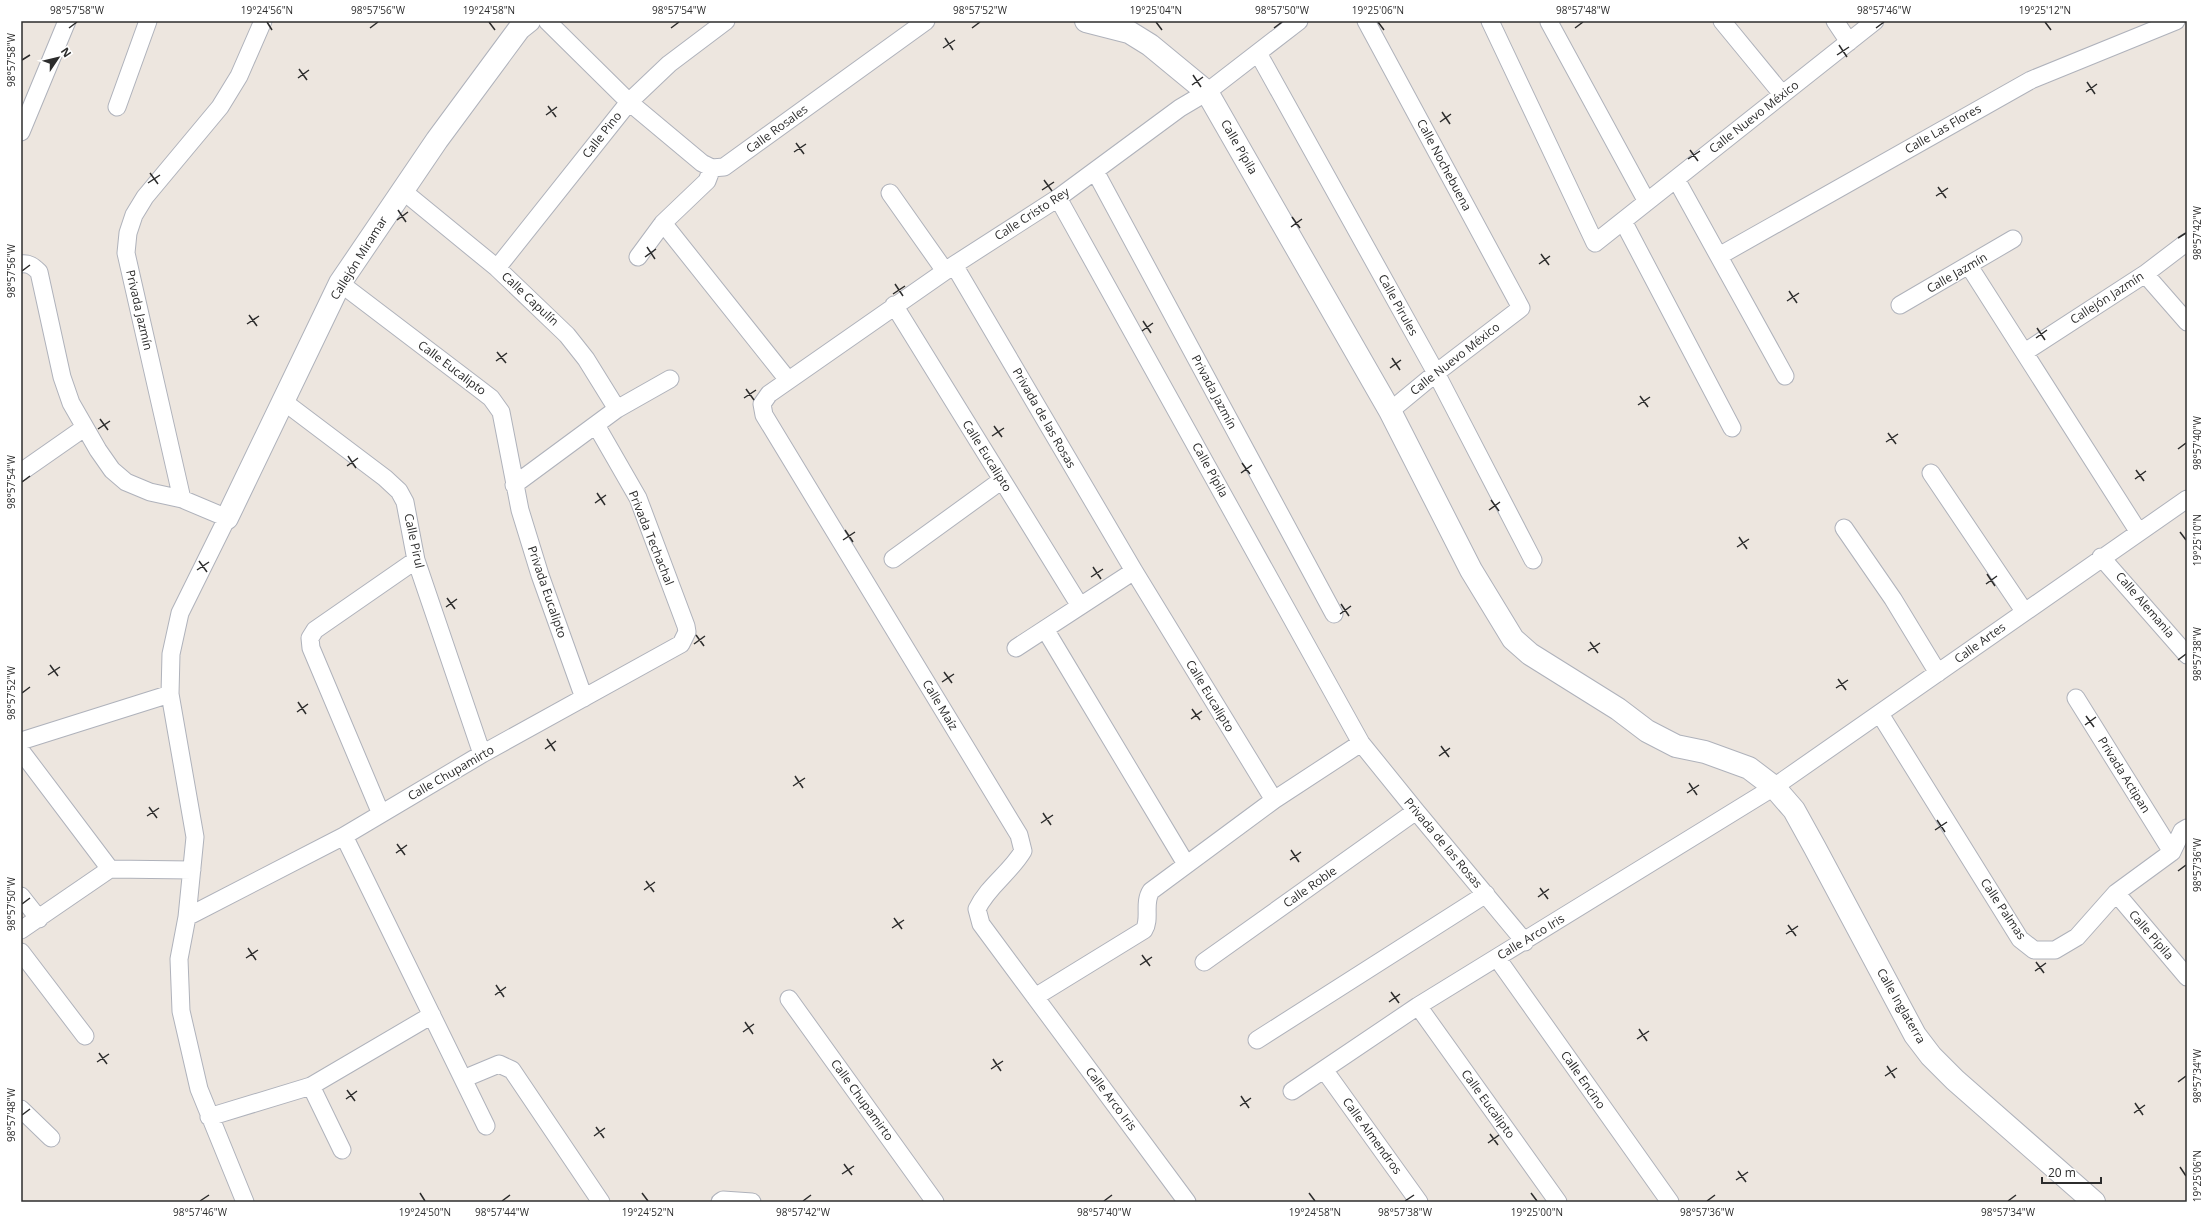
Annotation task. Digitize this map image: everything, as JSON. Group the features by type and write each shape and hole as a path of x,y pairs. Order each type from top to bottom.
{"street":[{"path":"21,132 67,21"},
{"path":"117,107 148,21"},
{"name":"Privada Jazmín","path":"182,499 126,253 128,233 134,215 145,197 195,139 220,107 239,76 263,21"},
{"name":"Callejón Miramar","path":"227,518 340,283 437,140 514,36 529,21"},
{"path":"547,21 628,102 702,163 712,168 707,181 664,223 638,256"},
{"name":"Calle Pino","path":"497,268 628,102 670,64 726,21"},
{"name":"Calle Rosales","path":"712,168 724,168 926,21"},
{"path":"1086,21 1129,32 1150,45 1207,92"},
{"name":"Calle Cristo Rey","path":"762,404 769,394 788,380 949,268 1058,198 1180,108 1207,92 1299,21"},
{"name":"Calle Nochebuena","path":"1366,21 1521,308"},
{"name":"Calle Nuevo México","path":"1490,21 1595,243 1875,21"},
{"path":"1551,21 1549,22 1646,202"},
{"path":"1722,21 1782,94"},
{"path":"1835,21 1849,42"},
{"name":"Calle Las Flores","path":"1720,256 2031,80 2176,21"},
{"name":"Calle Pirules","path":"1258,53 1436,373 1533,560"},
{"name":"Calle Pípila","path":"1207,92 1390,411"},
{"name":"Privada Jazmín","path":"1094,171 1334,614"},
{"path":"1676,179 1720,256 1785,376"},
{"name":"Calle Capulín","path":"403,191 497,268 567,334 586,359 617,410"},
{"name":"Privada de las Rosas","path":"890,193 949,268 1134,571"},
{"name":"Calle Pípila","path":"1058,198 1361,743"},
{"path":"1623,221 1732,428"},
{"path":"664,223 788,380"},
{"name":"Calle Jazmín","path":"1900,305 2013,240"},
{"name":"Callejón Jazmín","path":"2025,352 2145,274 2187,242"},
{"path":"21,264 34,266 39,272 62,376 70,403 84,428 112,470 126,482 150,492 182,499 227,518 180,613 172,654 170,694 194,837 187,917 179,959 181,1011 199,1089 209,1117 245,1202"},
{"path":"1969,266 2138,531"},
{"path":"2145,274 2187,322"},
{"name":"Calle Eucalipto","path":"340,283 491,398 501,412 514,485"},
{"name":"Calle Eucalipto","path":"894,306 1080,606"},
{"name":"Calle Nuevo México","path":"1390,411 1436,373 1521,308"},
{"path":"514,485 617,410 670,379"},
{"name":"Calle Pirul","path":"283,401 385,478 399,491 408,515 416,560 482,754"},
{"name":"Calle Maíz","path":"762,404 764,415 1019,834 1023,851 1016,864 984,895 977,909 981,924 1035,997"},
{"name":"Calle Inglaterra","path":"1390,411 1471,570 1513,639 1530,654 1612,705 1647,731 1676,746 1705,752 1749,768 1774,787 1794,810 1919,1040 1955,1080 2094,1202"},
{"name":"Privada Techachal","path":"596,425 638,498 686,626 685,638"},
{"path":"21,472 84,428"},
{"path":"1931,473 2024,611"},
{"path":"893,559 1002,480"},
{"name":"Privada Eucalipto","path":"514,485 540,575 584,698"},
{"name":"Calle Artes","path":"1774,787 1880,714 2138,531 2185,504"},
{"path":"1844,528 1893,599 1938,673"},
{"name":"Calle Alemania","path":"2102,557 2187,655"},
{"path":"381,814 311,648 310,638 316,630 416,560"},
{"path":"1016,648 1134,571"},
{"name":"Calle Eucalipto","path":"1134,571 1274,800"},
{"path":"1045,629 1186,864"},
{"name":"Calle Chupamirto","path":"187,917 344,836 482,754 676,648 685,638"},
{"path":"21,741 170,694"},
{"name":"Privada Actipan","path":"2076,698 2172,852"},
{"name":"Calle Palmas","path":"1880,714 2020,939 2034,950 2055,950 2077,937 2116,893 2172,852 2182,831 2187,828"},
{"path":"1035,997 1144,930 1147,926 1148,895 1186,864 1274,800 1361,743"},
{"name":"Privada de las Rosas","path":"1361,743 1525,942"},
{"path":"21,751 110,869"},
{"name":"Calle Arco Iris","path":"1292,1091 1324,1071 1418,1006 1525,942 1774,787"},
{"name":"Calle Roble","path":"1204,962 1416,811"},
{"path":"344,836 486,1126"},
{"path":"21,930 110,869 192,870"},
{"name":"Calle Pípila","path":"2116,893 2187,977"},
{"path":"1257,1040 1486,894"},
{"path":"21,896 39,919"},
{"path":"21,952 85,1036"},
{"name":"Calle Encino","path":"1497,958 1670,1202"},
{"name":"Calle Arco Iris","path":"1035,997 1187,1202"},
{"name":"Calle Chupamirto","path":"789,998 935,1202"},
{"name":"Calle Eucalipto","path":"1418,1006 1558,1202"},
{"path":"209,1117 311,1086 432,1015"},
{"path":"462,1079 499,1064 512,1070 601,1202"},
{"name":"Calle Almendros","path":"1324,1071 1419,1202"},
{"path":"311,1086 342,1150"},
{"path":"21,1109 51,1138"},
{"path":"720,1202 723,1200 752,1202"}]}
